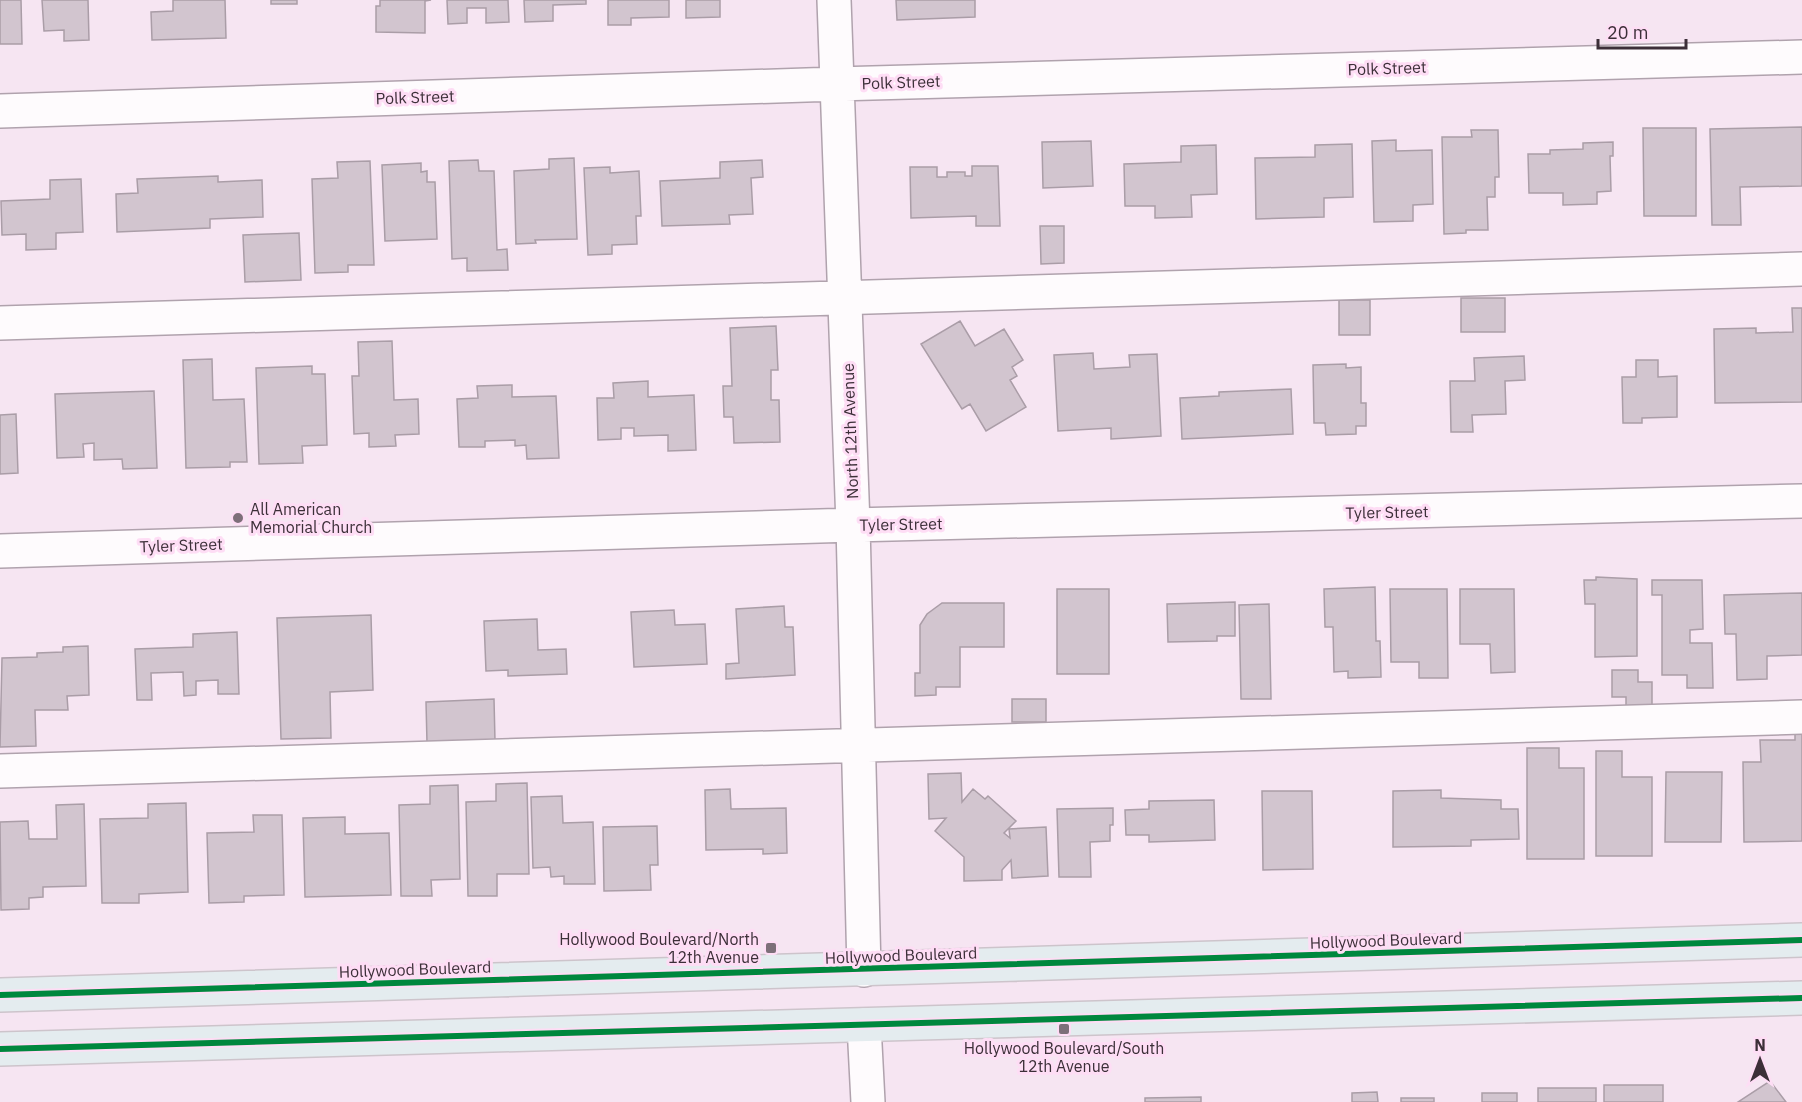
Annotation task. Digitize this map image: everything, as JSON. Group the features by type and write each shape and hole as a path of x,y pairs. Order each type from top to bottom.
{"main road":[{"name":"Hollywood Boulevard","path":"0,994 864,970 1802,940"},
{"path":"1722,1000 1802,979"},
{"path":"0,1049 1802,998"}],"street":[{"name":"North 12th Avenue","path":"834,0 854,525 864,970"},
{"name":"Polk Street","path":"0,111 836,84 1802,57"},
{"path":"0,323 1802,269"},
{"name":"Tyler Street","path":"0,551 854,525 1802,501"},
{"path":"0,771 1802,717"},
{"path":"864,1025 868,1102"}],"building":[{"path":"0,0 21,0 22,44 0,44"},
{"path":"42,0 88,0 89,40 64,41 64,30 44,31"},
{"path":"173,0 225,0 226,38 152,40 151,12 173,11"},
{"path":"271,0 297,0 297,4 271,4"},
{"path":"380,0 431,0 425,1 425,33 376,32 376,6 380,6"},
{"path":"447,0 508,0 509,22 486,23 486,8 467,8 467,23 448,24"},
{"path":"524,0 586,0 586,4 553,5 553,21 525,22"},
{"path":"608,0 669,0 669,17 631,18 631,25 608,25"},
{"path":"686,0 720,0 720,17 686,18"},
{"path":"896,0 975,0 975,17 897,20"},
{"path":"1802,127 1802,186 1740,187 1741,225 1712,225 1710,129"},
{"path":"1643,128 1696,128 1696,216 1644,216"},
{"path":"1471,130 1498,130 1499,177 1495,177 1495,197 1487,197 1488,230 1466,230 1466,233 1444,234 1442,137 1472,137"},
{"path":"1396,140 1396,151 1432,150 1433,204 1413,205 1413,221 1374,222 1372,141"},
{"path":"1091,141 1093,186 1043,188 1042,142"},
{"path":"1613,142 1613,156 1610,156 1611,191 1597,192 1597,204 1563,205 1563,193 1529,193 1528,154 1550,154 1550,150 1583,149 1583,143"},
{"path":"1352,144 1353,197 1324,198 1324,217 1256,219 1255,158 1315,157 1315,145"},
{"path":"1216,145 1217,194 1191,195 1192,217 1155,218 1155,206 1125,206 1124,164 1181,162 1181,146"},
{"path":"574,158 577,239 535,240 536,243 516,244 514,171 549,169 549,159"},
{"path":"478,160 479,171 494,171 497,250 507,249 508,270 467,271 467,258 452,259 449,161"},
{"path":"762,160 763,177 751,178 753,214 729,215 730,224 662,226 660,181 720,178 720,162"},
{"path":"370,161 374,265 348,265 348,272 315,273 312,179 338,178 337,162"},
{"path":"421,163 421,172 427,171 427,182 435,182 437,239 385,241 382,165"},
{"path":"972,166 998,166 1000,226 976,226 976,216 911,218 910,167 937,167 937,177 947,177 947,172 965,172 965,176 972,176"},
{"path":"610,167 610,173 639,171 641,216 636,216 637,244 612,245 612,254 588,255 584,168"},
{"path":"218,176 218,182 262,180 263,217 210,219 210,228 117,232 116,194 138,193 137,179"},
{"path":"81,179 83,232 56,233 56,249 26,250 26,234 2,235 1,201 50,199 50,180"},
{"path":"1040,226 1064,226 1064,263 1041,264"},
{"path":"299,233 301,280 245,282 243,235"},
{"path":"1461,298 1505,298 1505,332 1461,332"},
{"path":"1339,300 1370,300 1370,335 1339,335"},
{"path":"1792,308 1802,308 1802,402 1715,403 1714,329 1756,328 1756,333 1793,332"},
{"path":"960,321 975,346 1004,329 1023,360 1012,367 1017,376 1010,380 1026,407 986,431 970,404 962,409 921,344"},
{"path":"776,326 778,370 771,370 771,400 779,400 780,442 734,443 733,417 724,417 723,386 732,386 730,328"},
{"path":"392,341 394,400 418,399 419,434 395,435 396,446 369,447 369,433 354,434 352,376 359,376 358,342"},
{"path":"1093,353 1094,369 1130,367 1129,355 1157,354 1161,436 1111,439 1111,428 1058,431 1054,355"},
{"path":"1524,356 1525,380 1505,381 1506,414 1472,415 1473,432 1451,432 1450,381 1475,381 1474,358"},
{"path":"212,359 213,400 244,399 247,462 230,462 230,467 186,468 183,360"},
{"path":"1636,360 1658,360 1658,377 1677,376 1677,417 1642,418 1642,423 1623,423 1622,377 1636,377"},
{"path":"1346,364 1346,368 1361,367 1361,403 1366,403 1366,426 1356,426 1356,434 1326,435 1325,423 1314,423 1313,365"},
{"path":"312,366 312,374 325,374 327,445 302,446 303,463 259,464 256,368"},
{"path":"648,381 648,397 694,395 696,450 668,451 668,435 634,436 634,428 621,428 621,439 598,440 597,398 614,398 613,383"},
{"path":"512,385 512,397 556,396 559,458 527,459 526,445 515,446 515,440 485,441 485,447 459,447 457,399 478,398 477,386"},
{"path":"1291,389 1293,434 1182,439 1180,398 1219,396 1219,392"},
{"path":"154,391 157,468 123,469 122,459 94,460 94,443 83,444 84,457 57,458 55,394"},
{"path":"16,414 18,473 0,474 0,415"},
{"path":"1596,577 1637,579 1637,656 1595,657 1595,604 1585,604 1584,580 1596,580"},
{"path":"1652,580 1702,580 1703,629 1690,630 1690,643 1712,643 1713,688 1687,688 1687,675 1662,675 1662,595 1652,595"},
{"path":"1375,587 1376,641 1380,641 1381,677 1348,678 1348,671 1334,672 1333,627 1325,627 1324,589"},
{"path":"1057,589 1109,589 1109,674 1057,674"},
{"path":"1390,589 1447,589 1448,678 1419,678 1419,662 1391,662"},
{"path":"1460,589 1514,589 1515,672 1491,673 1490,644 1460,644"},
{"path":"1802,593 1802,655 1767,656 1767,679 1737,680 1736,634 1725,634 1724,595"},
{"path":"1235,602 1235,636 1217,636 1217,641 1168,642 1167,604"},
{"path":"942,603 1004,603 1004,647 960,647 960,687 936,687 936,695 915,696 915,673 920,673 920,625 927,614"},
{"path":"1269,604 1271,699 1241,699 1239,605"},
{"path":"784,606 785,627 793,627 795,675 726,679 726,664 739,663 736,609"},
{"path":"674,610 675,625 705,624 707,664 634,667 631,612"},
{"path":"371,615 373,690 330,692 331,738 281,739 277,618"},
{"path":"537,619 538,650 566,649 567,674 508,676 508,670 486,671 484,621"},
{"path":"237,632 239,694 218,694 218,680 196,681 196,695 184,696 183,672 151,673 152,700 137,700 135,649 193,647 193,634"},
{"path":"88,646 89,695 67,696 68,710 35,710 36,746 0,747 2,658 37,657 37,653 63,652 63,647"},
{"path":"1612,670 1638,670 1638,682 1652,682 1652,711 1626,711 1626,697 1612,697"},
{"path":"494,699 495,741 427,743 426,702"},
{"path":"1012,699 1046,699 1046,722 1012,722"},
{"path":"1795,733 1802,733 1802,841 1744,842 1743,762 1761,762 1760,740 1795,740"},
{"path":"1527,748 1559,748 1559,768 1584,768 1584,859 1527,859"},
{"path":"1596,751 1622,751 1622,777 1652,777 1652,856 1596,856"},
{"path":"1666,772 1722,772 1721,842 1665,842"},
{"path":"961,773 962,802 973,789 985,799 988,796 1016,821 1004,833 1010,838 1009,829 1046,827 1048,876 1012,878 1011,860 1002,870 1002,880 964,881 964,857 935,831 946,818 929,819 928,774"},
{"path":"527,783 529,874 497,874 497,896 468,896 466,802 496,801 496,784"},
{"path":"458,785 460,879 431,880 432,896 401,896 399,805 430,804 430,786"},
{"path":"730,789 731,809 786,808 787,853 763,854 763,849 706,850 705,790"},
{"path":"1441,790 1441,798 1501,800 1501,809 1518,809 1519,839 1471,840 1471,846 1393,847 1393,791"},
{"path":"1262,791 1312,791 1313,869 1263,870"},
{"path":"562,796 563,823 593,822 595,884 564,884 564,876 551,877 550,867 533,868 531,797"},
{"path":"1214,800 1215,840 1149,842 1149,835 1126,835 1125,810 1149,809 1149,801"},
{"path":"186,803 188,892 139,894 139,903 102,903 100,819 148,818 148,804"},
{"path":"84,804 86,886 43,887 43,897 29,898 29,909 1,910 0,822 28,821 29,839 57,839 56,805"},
{"path":"1113,808 1110,841 1090,842 1091,877 1059,877 1057,809"},
{"path":"253,815 282,815 284,895 244,896 244,902 209,903 207,833 254,832"},
{"path":"345,817 345,834 389,833 391,895 305,897 303,818"},
{"path":"657,826 658,865 650,865 651,890 604,891 603,827"},
{"path":"1770,1081 1786,1102 1738,1102"},
{"path":"1604,1085 1663,1085 1663,1102 1604,1102"},
{"path":"1538,1088 1596,1088 1596,1102 1538,1102"},
{"path":"1377,1092 1378,1102 1352,1102 1352,1093"},
{"path":"1482,1093 1517,1093 1517,1102 1482,1102"},
{"path":"1201,1097 1201,1102 1145,1102 1145,1098"},
{"path":"1401,1098 1434,1098 1434,1102 1401,1102"}],"cycle path":[{"path":"0,995 1802,940"},
{"path":"0,1049 1802,998"}],"place":[{"name":"All American Memorial Church","path":"238,518"},
{"name":"Hollywood Boulevard/North 12th Avenue","path":"771,948"},
{"name":"Hollywood Boulevard/South 12th Avenue","path":"1064,1029"}]}
